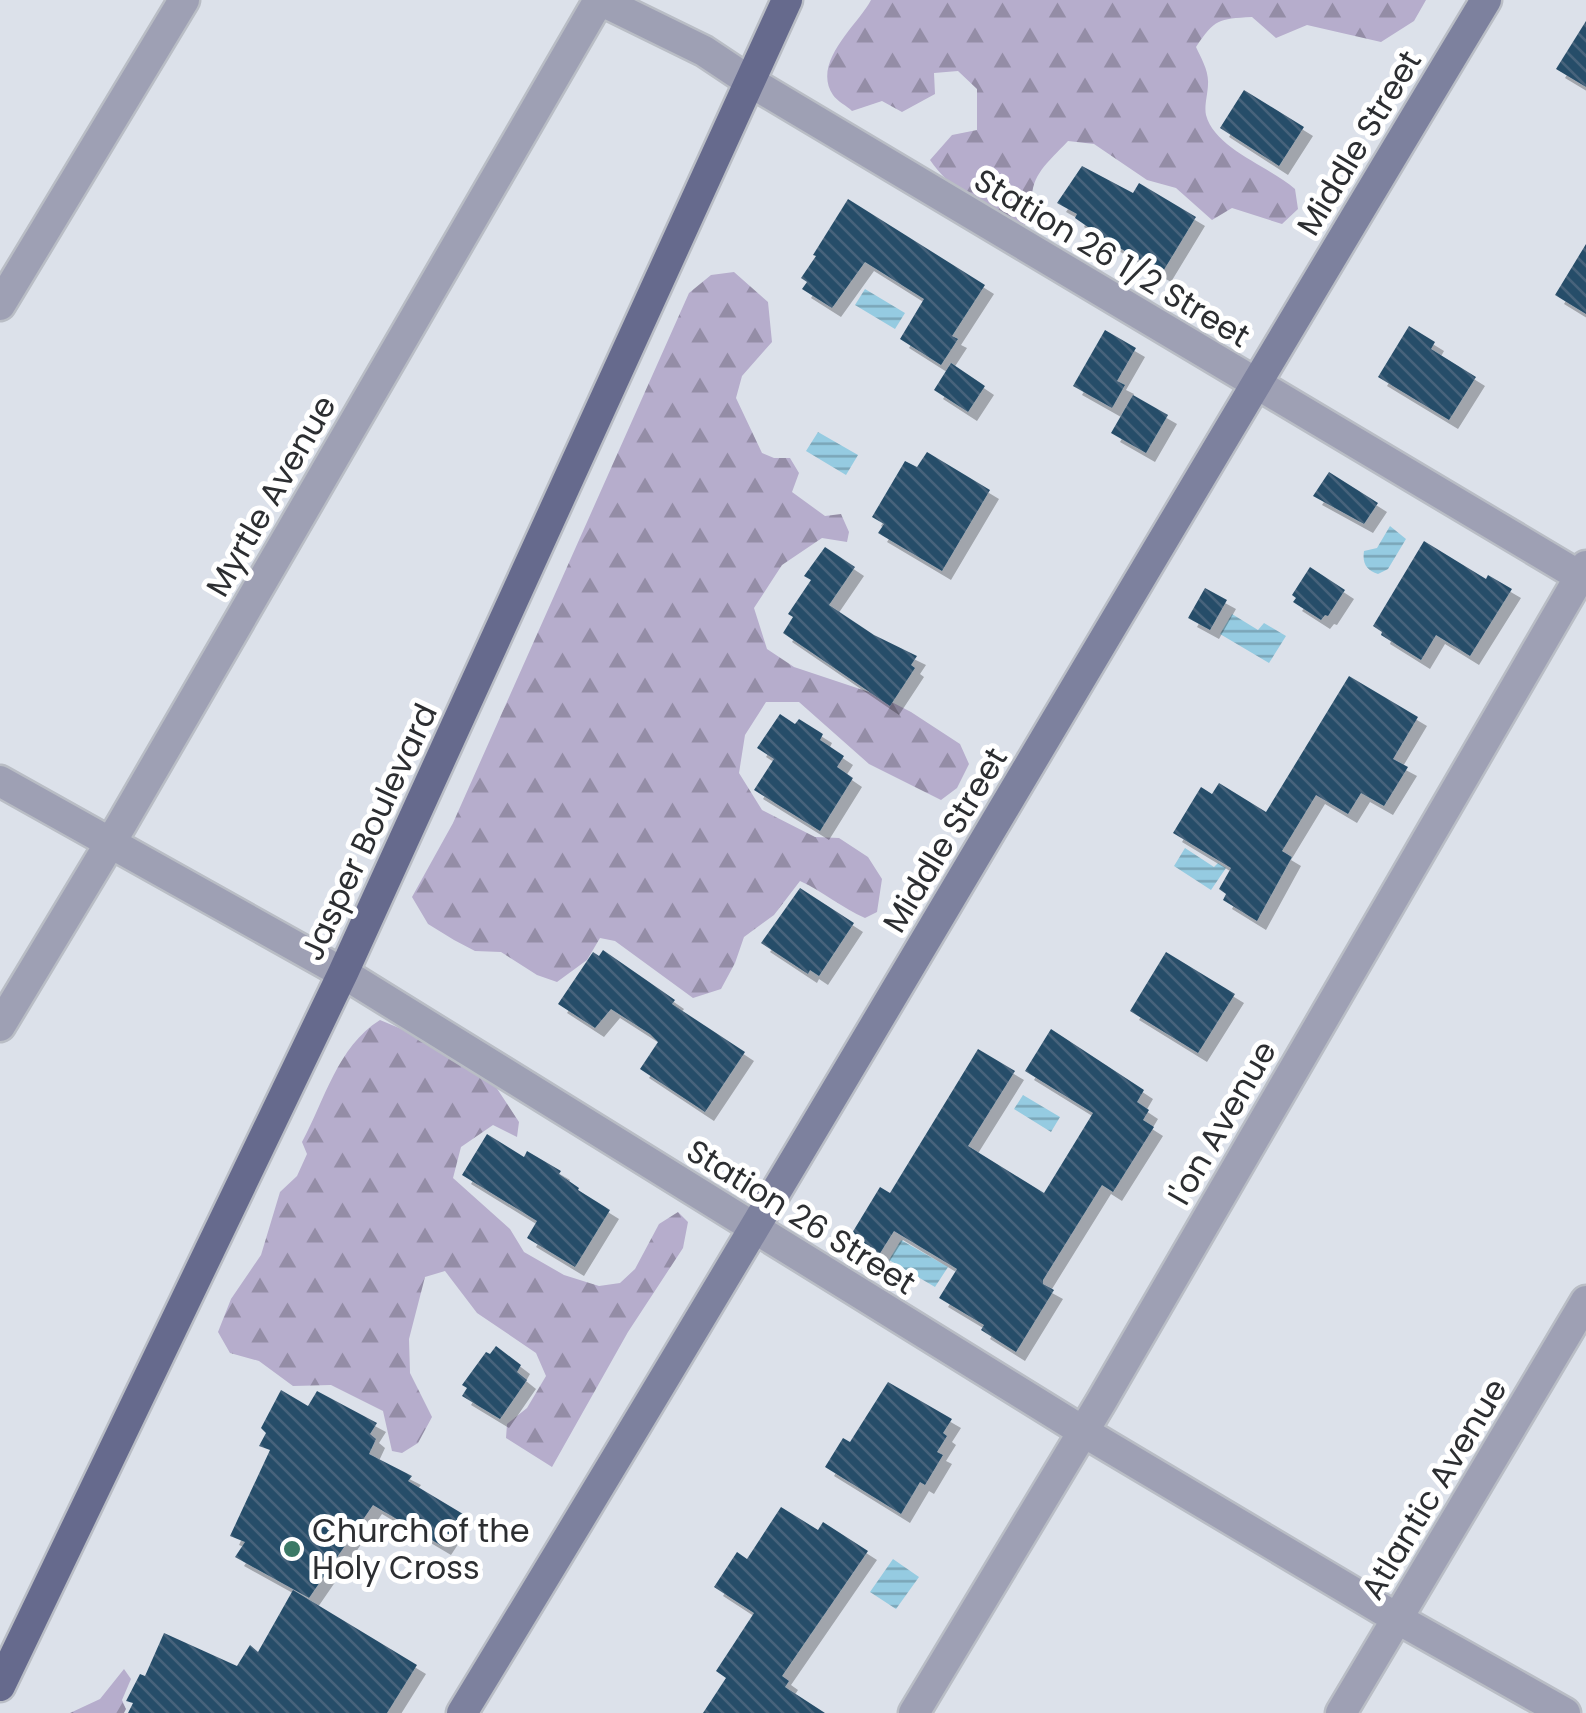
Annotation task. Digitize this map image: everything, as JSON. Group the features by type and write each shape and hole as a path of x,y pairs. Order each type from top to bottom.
{"main road":[{"name":"Jasper Boulevard","path":"0,1686 343,973 787,0"}],"street":[{"path":"0,305 184,0"},
{"name":"Station 26 1/2 Street","path":"600,0 710,54 1254,384 1584,574"},
{"name":"Myrtle Avenue","path":"0,1026 600,0"},
{"name":"Middle Street","path":"462,1713 755,1231 1254,384 1486,0"},
{"name":"I'on Avenue","path":"914,1713 1084,1432 1584,574"},
{"name":"Station 26 Street","path":"0,780 343,973 1084,1432 1398,1620 1565,1713"},
{"name":"Atlantic Avenue","path":"1342,1713 1586,1301"}],"green space":[{"path":"871,0 1426,0 1414,21 1381,42 1307,25 1276,38 1252,17 1218,22 1196,47 1207,74 1206,115 1211,127 1231,147 1295,189 1298,209 1282,224 1232,208 1212,220 1176,188 1147,180 1094,144 1068,141 1039,174 1032,192 1033,216 1025,225 972,200 930,160 952,135 977,130 977,89 958,71 934,73 935,94 902,112 882,101 852,111 833,95 828,82 832,57"},
{"path":"734,272 768,302 772,342 742,376 736,398 762,453 790,458 799,473 792,492 825,516 841,514 849,532 847,542 822,538 782,565 754,608 767,649 794,667 878,695 911,712 960,744 969,764 957,788 941,800 869,764 799,702 766,702 745,735 739,773 762,810 815,837 839,838 868,857 882,879 877,912 865,918 800,881 774,915 744,937 721,989 693,998 615,941 600,938 587,960 557,982 537,975 501,952 475,951 454,940 428,924 412,897 453,823 689,293 711,275"},
{"path":"380,1020 447,1048 490,1078 519,1122 517,1137 493,1125 461,1147 453,1178 510,1229 524,1252 564,1275 599,1286 620,1283 635,1269 659,1224 678,1212 688,1222 683,1248 628,1332 552,1467 506,1438 507,1424 527,1408 546,1376 536,1353 477,1313 445,1271 425,1277 409,1339 410,1373 432,1417 418,1443 402,1453 392,1451 383,1411 331,1385 293,1386 259,1361 230,1353 218,1332 231,1299 261,1255 280,1192 297,1176 307,1154 302,1142 342,1059 365,1031"},
{"path":"124,1669 131,1679 122,1700 124,1713 70,1713 100,1699"}],"water":[{"path":"865,289 905,313 895,329 855,305"},
{"path":"818,432 858,455 846,475 806,451"},
{"path":"1390,526 1406,539 1388,569 1378,574 1366,566 1364,551 1377,548"},
{"path":"1232,614 1258,630 1264,623 1286,636 1269,663 1220,634"},
{"path":"1185,848 1214,867 1218,863 1226,868 1211,890 1174,866"},
{"path":"1023,1095 1060,1117 1051,1132 1014,1109"},
{"path":"901,1240 948,1267 935,1287 889,1260"},
{"path":"893,1559 919,1577 896,1609 870,1592"}],"building":[{"path":"1586,21 1586,87 1556,69"},
{"path":"1244,90 1304,127 1279,166 1220,128"},
{"path":"1082,166 1133,193 1139,183 1196,217 1162,273 1108,241 1075,218 1077,214 1057,203"},
{"path":"848,199 985,285 952,336 958,339 941,365 900,339 924,299 865,262 832,308 802,289 807,282 801,278"},
{"path":"1586,244 1586,314 1555,295"},
{"path":"1409,326 1435,342 1431,349 1476,377 1449,420 1378,377"},
{"path":"1105,330 1136,348 1117,381 1125,385 1112,408 1073,386"},
{"path":"951,363 985,386 968,412 934,390"},
{"path":"1133,395 1168,415 1146,453 1111,433"},
{"path":"927,452 990,490 942,571 878,533 884,524 872,517 905,461 917,467"},
{"path":"1329,472 1378,503 1364,524 1313,496"},
{"path":"1424,541 1486,579 1488,575 1512,589 1470,656 1436,635 1421,660 1373,626"},
{"path":"825,547 855,567 829,605 874,635 917,656 911,665 915,668 890,706 783,633 793,617 788,614 811,580 804,576"},
{"path":"1310,567 1345,590 1321,620 1293,602 1296,598 1292,595"},
{"path":"1205,588 1227,600 1210,630 1188,618"},
{"path":"1349,676 1418,717 1393,759 1408,767 1384,806 1361,793 1348,814 1316,795 1282,851 1292,857 1257,921 1223,900 1226,894 1219,889 1231,868 1173,833 1201,787 1212,794 1219,783 1266,812"},
{"path":"780,714 795,724 799,719 823,734 820,740 844,756 837,767 853,778 820,831 754,790 774,759 757,748"},
{"path":"800,888 854,923 819,976 810,970 808,974 761,943"},
{"path":"603,950 675,1000 672,1004 745,1052 705,1112 640,1069 658,1042 650,1034 611,1009 595,1028 558,1004 593,952 599,956"},
{"path":"1166,952 1235,994 1198,1053 1130,1011"},
{"path":"1051,1029 1144,1090 1137,1102 1149,1110 1143,1120 1154,1127 1113,1192 1102,1185 1043,1280 1054,1290 1016,1352 981,1330 984,1325 939,1298 957,1269 894,1231 877,1258 870,1258 846,1243 880,1187 890,1193 978,1049 1015,1071 968,1146 1044,1193 1093,1113 1025,1071"},
{"path":"487,1134 524,1157 527,1151 561,1171 559,1174 578,1190 610,1210 575,1267 527,1238 537,1221 462,1175"},
{"path":"496,1346 521,1365 517,1372 527,1380 500,1419 462,1396 467,1388 462,1385 486,1352 490,1354"},
{"path":"888,1382 952,1419 937,1452 943,1455 925,1485 920,1482 901,1514 825,1467 843,1438 850,1442"},
{"path":"281,1390 308,1406 317,1391 377,1423 370,1434 376,1439 369,1454 412,1476 408,1481 463,1514 442,1546 373,1505 309,1598 235,1557 245,1542 230,1536 270,1450 259,1446 266,1433 261,1428"},
{"path":"781,1507 818,1530 823,1522 868,1551 782,1676 789,1681 785,1687 825,1713 703,1713 726,1678 716,1671 754,1613 714,1587 737,1552 747,1559"},
{"path":"293,1590 417,1665 387,1713 128,1713 133,1703 126,1701 140,1674 145,1676 164,1633 237,1666 250,1645 258,1652"}],"place":[{"name":"Church of the Holy Cross","path":"292,1549"}]}
